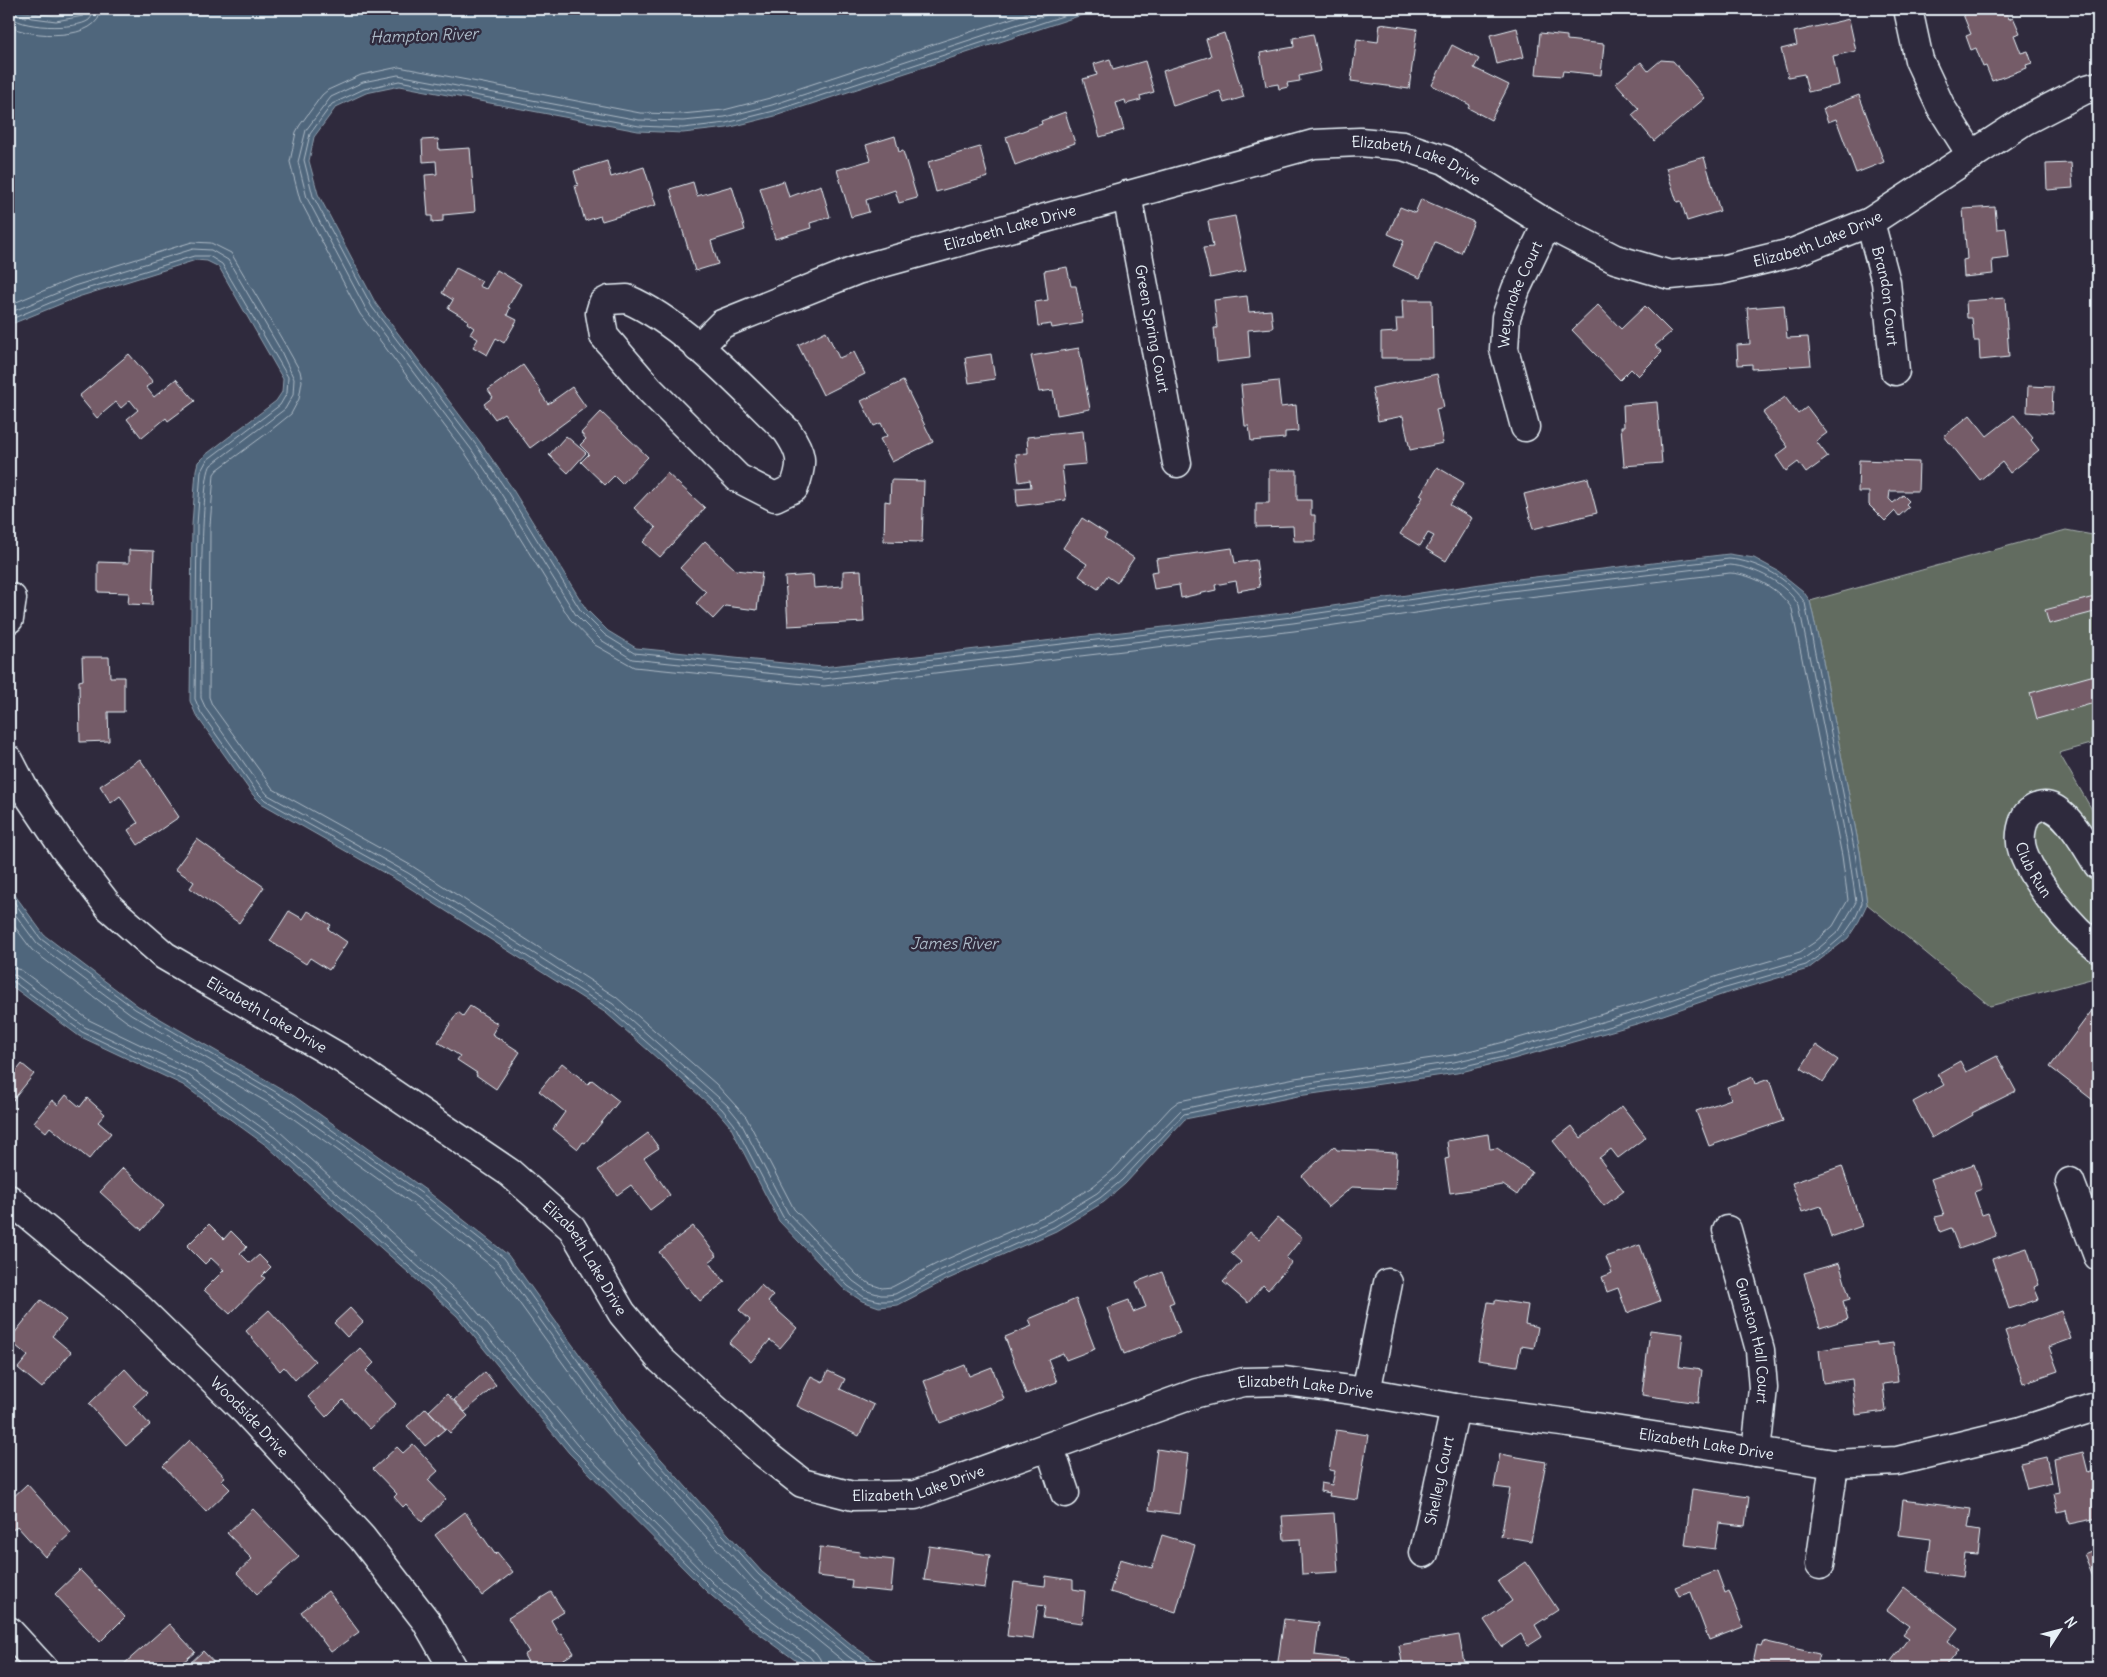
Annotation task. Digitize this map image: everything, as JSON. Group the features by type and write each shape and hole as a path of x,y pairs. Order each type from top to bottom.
{"street":[{"path":"1908,9 1919,60 1941,107 1972,156"},
{"name":"Elizabeth Lake Drive","path":"698,348 722,324 857,270 1314,144 1360,142 1403,146 1445,160 1547,224 1615,260 1670,275 1721,270 1794,252 1870,222 2024,121 2084,90 2098,86"},
{"name":"Green Spring Court","path":"1127,195 1177,463"},
{"name":"Brandon Court","path":"1870,222 1886,282 1895,371"},
{"name":"Weyanoke Court","path":"1525,427 1504,349 1506,317 1516,289 1547,224"},
{"path":"627,299 643,306 665,320 698,348 787,431 799,448 801,470 794,488 775,497 738,478 650,390 604,336 600,313 603,303 609,300 627,299"},
{"name":"Elizabeth Lake Drive","path":"9,760 12,769 28,795 64,848 110,908 165,956 342,1059 510,1173 572,1228 622,1314 661,1360 765,1454 802,1483 853,1496 916,1495 1198,1393 1244,1382 1285,1381 1366,1392 1454,1408 1569,1423 1834,1464 1896,1461 2022,1431 2098,1406"},
{"name":"Club Run","path":"2098,865 2066,818 2057,809 2045,805 2036,808 2026,815 2021,831 2022,851 2062,913 2086,939 2098,948"},
{"path":"2070,1182 2098,1256"},
{"name":"Woodside Drive","path":"9,1199 131,1300 246,1413 362,1538 426,1621 453,1668"},
{"name":"Gunston Hall Court","path":"1728,1230 1760,1350 1763,1388 1756,1452"},
{"path":"1366,1392 1388,1283"},
{"name":"Shelley Court","path":"1424,1553 1454,1408"},
{"path":"1050,1448 1065,1493"},
{"path":"1820,1564 1834,1464"},
{"path":"9,1631 43,1668"}],"green space":[{"path":"2066,530 2098,536 2098,742 2059,753 2098,820 2098,977 1990,1006 1867,904 1860,852 1810,601"}],"water":[{"name":"James River","path":"94,9 1100,9 775,116 727,128 683,133 638,131 400,86 366,93 336,107 314,137 309,161 318,194 376,304 510,485 586,609 608,631 636,648 823,667 1292,612 1501,581 1729,554 1754,558 1778,571 1803,591 1810,601 1860,852 1867,904 1859,921 1848,938 1808,969 1724,994 1640,1023 1457,1073 1298,1096 1185,1119 1125,1184 1104,1202 1056,1231 946,1280 898,1305 879,1307 862,1301 845,1290 779,1221 730,1126 718,1112 606,1013 402,883 261,803 253,795 196,715 190,701 192,525 198,462 276,401 282,392 283,379 219,267 207,261 196,260 78,297 9,325 9,10 56,16"},
{"path":"9,887 44,935 138,1006 294,1096 427,1191 508,1255 628,1422 762,1572 856,1648 887,1668 806,1668 743,1622 706,1591 569,1453 457,1316 267,1146 183,1085 79,1036 9,984"}],"building":[{"path":"1971,9 2005,9 2009,19 2013,17 2020,33 2014,35 2021,53 2028,51 2032,63 2026,65 2027,68 1992,81 1986,66 1983,67 1976,48 1971,50 1966,36 1971,34 1962,12"},
{"path":"1849,19 1856,51 1833,56 1839,85 1808,92 1804,74 1788,77 1781,49 1797,45 1794,32"},
{"path":"1380,24 1417,29 1409,89 1351,81 1357,39 1378,42"},
{"path":"1517,28 1524,57 1497,64 1490,35"},
{"path":"1224,33 1244,97 1224,103 1220,91 1173,106 1163,71 1211,56 1206,39"},
{"path":"1540,33 1567,36 1567,40 1604,44 1601,75 1563,71 1562,76 1536,74"},
{"path":"1313,34 1321,71 1299,76 1300,81 1287,83 1288,87 1279,89 1278,84 1266,86 1260,53 1294,47 1293,38"},
{"path":"1452,45 1479,59 1474,68 1509,85 1491,120 1468,108 1470,105 1432,85"},
{"path":"1110,59 1113,70 1145,61 1154,92 1140,96 1141,100 1126,104 1125,100 1116,103 1124,130 1100,137 1083,79 1097,75 1094,64"},
{"path":"1661,60 1673,61 1705,98 1654,141 1632,115 1639,109 1616,83 1641,62 1648,71"},
{"path":"1859,95 1884,162 1856,173 1836,119 1828,122 1823,109"},
{"path":"1065,112 1075,143 1015,165 1006,137 1042,124 1041,121"},
{"path":"895,136 899,152 903,151 917,198 899,203 895,190 866,200 869,212 851,217 837,170 871,160 866,145"},
{"path":"438,139 439,150 470,148 475,212 443,215 443,221 432,222 432,216 428,216 425,175 437,174 436,161 423,162 422,140"},
{"path":"980,147 988,177 936,192 928,162"},
{"path":"1704,157 1720,211 1687,221 1681,201 1677,202 1666,168"},
{"path":"607,161 611,177 644,167 656,205 602,221 600,216 585,221 575,186 578,185 574,171"},
{"path":"2071,163 2073,188 2047,190 2046,164"},
{"path":"784,181 789,197 821,185 830,217 810,223 811,228 775,239 760,188"},
{"path":"693,182 697,196 732,186 745,230 711,241 718,264 695,271 670,189"},
{"path":"1421,199 1474,222 1461,253 1435,242 1420,278 1393,266 1404,241 1388,234 1400,207 1415,213"},
{"path":"1995,207 1997,229 2006,228 2009,258 1992,260 1993,274 1964,277 1963,260 1967,259 1963,209"},
{"path":"1235,216 1246,271 1210,278 1203,248 1213,247 1208,221"},
{"path":"1067,267 1071,286 1076,286 1083,323 1052,328 1051,324 1038,326 1035,302 1048,300 1044,271"},
{"path":"456,268 482,281 479,286 486,289 497,270 521,284 508,307 510,308 507,315 517,320 504,343 496,338 487,355 473,347 478,339 470,334 474,328 467,323 468,320 448,308 453,300 442,293"},
{"path":"1247,296 1249,312 1271,310 1273,328 1248,330 1250,358 1217,362 1214,328 1217,328 1214,300"},
{"path":"2005,298 2009,357 1980,360 1979,341 1974,341 1972,318 1967,318 1966,301"},
{"path":"1402,300 1432,300 1433,358 1381,358 1381,333 1397,332 1396,319 1403,319"},
{"path":"1598,305 1621,329 1645,306 1671,332 1655,346 1662,352 1638,376 1631,369 1620,380 1572,330"},
{"path":"1784,305 1787,338 1808,337 1811,365 1752,369 1752,364 1738,365 1737,345 1750,344 1747,308"},
{"path":"2098,311 2098,343 2094,342"},
{"path":"826,331 839,358 854,352 865,374 823,395 798,345"},
{"path":"1079,348 1090,409 1057,415 1053,390 1039,392 1031,356"},
{"path":"129,354 153,382 146,387 154,397 176,379 195,401 168,421 166,418 142,438 127,419 138,410 130,400 121,408 116,402 97,418 79,396"},
{"path":"991,354 995,379 969,383 965,358"},
{"path":"523,365 548,404 572,387 586,407 530,448 504,413 495,419 484,404 493,397 488,390"},
{"path":"1437,374 1444,407 1436,409 1443,443 1410,450 1403,416 1378,421 1372,388"},
{"path":"903,381 933,442 892,462 880,439 887,436 881,423 874,426 861,401"},
{"path":"1278,381 1281,407 1296,405 1298,431 1285,432 1285,438 1251,441 1249,426 1245,426 1241,385"},
{"path":"2028,386 2053,387 2052,414 2027,412"},
{"path":"1785,397 1798,414 1807,407 1827,433 1816,441 1828,457 1806,473 1798,462 1786,471 1776,456 1788,447 1763,413"},
{"path":"1657,402 1662,463 1624,466 1621,427 1624,427 1623,405"},
{"path":"601,412 648,457 622,484 614,476 605,485 581,462 589,454 580,445 586,439 581,433"},
{"path":"1970,415 1987,436 2014,415 2033,438 2031,440 2039,450 2010,473 2002,462 1980,480 1944,436"},
{"path":"1083,431 1086,464 1062,466 1066,500 1017,506 1016,488 1031,487 1030,480 1019,482 1016,454 1028,453 1027,437"},
{"path":"566,436 586,453 568,473 549,455"},
{"path":"1859,460 1919,462 1918,491 1890,491 1889,499 1893,503 1903,495 1909,501 1906,504 1909,507 1899,516 1895,511 1885,521 1869,505 1869,492 1858,492"},
{"path":"1437,467 1464,483 1450,505 1472,518 1446,561 1426,549 1434,536 1428,533 1420,546 1400,534 1423,497 1420,495"},
{"path":"1269,470 1297,470 1297,500 1311,500 1311,515 1315,515 1315,541 1294,541 1293,526 1256,527 1256,503 1269,503"},
{"path":"667,473 705,508 660,557 643,542 656,528 634,508"},
{"path":"1588,478 1597,513 1533,529 1524,494"},
{"path":"891,480 924,481 922,542 884,541 885,501 890,502"},
{"path":"1082,518 1107,534 1104,538 1134,558 1117,583 1107,576 1098,589 1079,576 1087,564 1063,548"},
{"path":"705,541 736,570 762,573 757,610 725,606 713,619 696,603 706,592 680,568"},
{"path":"1232,548 1235,563 1256,560 1260,587 1238,591 1236,581 1215,585 1216,590 1181,598 1179,585 1154,589 1151,572 1158,571 1156,559"},
{"path":"129,550 154,551 152,605 128,604 129,593 98,592 98,562 129,563"},
{"path":"861,570 864,622 788,626 785,577 813,575 814,588 843,586 843,571"},
{"path":"2094,597 2098,611 2049,624 2045,610"},
{"path":"82,657 109,657 110,677 124,677 124,712 108,712 109,741 80,742 79,681 83,680"},
{"path":"2098,674 2098,702 2037,719 2030,693"},
{"path":"140,759 179,817 138,845 128,830 138,823 120,796 111,803 100,786"},
{"path":"197,839 264,887 239,923 190,888 194,882 175,869"},
{"path":"289,911 303,919 308,911 331,925 328,929 347,942 329,970 310,958 306,964 270,941"},
{"path":"470,1006 498,1024 492,1034 520,1052 496,1089 476,1075 477,1073 457,1060 460,1056 438,1042 458,1012 463,1016"},
{"path":"2093,1009 2098,1013 2098,1104 2050,1067"},
{"path":"1816,1045 1838,1060 1823,1082 1801,1068"},
{"path":"1997,1056 2016,1091 1972,1113 1973,1115 1932,1138 1913,1102 1944,1085 1937,1074 1960,1061 1966,1072"},
{"path":"562,1063 588,1084 592,1080 619,1101 578,1149 553,1129 565,1112 539,1091"},
{"path":"22,1064 34,1074 9,1105 9,1069 14,1074"},
{"path":"1753,1077 1755,1084 1769,1079 1783,1121 1709,1146 1696,1111 1731,1099 1727,1087"},
{"path":"66,1095 80,1107 87,1098 105,1114 98,1122 111,1133 89,1159 50,1127 46,1132 34,1122 52,1100 58,1105"},
{"path":"1622,1106 1646,1137 1618,1158 1611,1149 1599,1158 1624,1191 1604,1206 1553,1141 1572,1126 1581,1138"},
{"path":"648,1133 659,1148 644,1158 670,1195 650,1210 631,1185 617,1195 598,1170"},
{"path":"1488,1134 1490,1149 1497,1148 1532,1172 1517,1195 1503,1185 1450,1193 1445,1159 1449,1158 1447,1141"},
{"path":"1334,1146 1337,1150 1397,1153 1395,1189 1352,1187 1328,1207 1302,1176"},
{"path":"1974,1164 1982,1189 1974,1192 1982,1215 1988,1213 1996,1236 1959,1249 1951,1228 1940,1232 1935,1217 1944,1215 1931,1179"},
{"path":"1842,1166 1862,1226 1831,1237 1821,1206 1802,1212 1792,1183"},
{"path":"123,1168 164,1206 142,1230 100,1192"},
{"path":"1277,1218 1302,1238 1286,1258 1292,1262 1268,1290 1263,1285 1248,1303 1223,1282 1241,1262 1231,1253 1250,1232 1259,1239"},
{"path":"209,1224 224,1239 231,1231 247,1247 240,1253 250,1263 259,1255 271,1267 262,1276 265,1278 230,1314 204,1290 224,1270 211,1258 205,1264 187,1246"},
{"path":"693,1226 717,1256 709,1262 725,1282 700,1301 688,1287 686,1288 659,1252"},
{"path":"1640,1245 1660,1301 1627,1313 1618,1288 1607,1292 1602,1277 1612,1273 1606,1257"},
{"path":"2027,1248 2039,1285 2034,1287 2039,1299 2009,1309 1992,1259"},
{"path":"1839,1263 1850,1299 1843,1301 1848,1319 1820,1328 1804,1273"},
{"path":"1162,1272 1174,1302 1169,1304 1180,1333 1124,1354 1107,1308 1129,1300 1133,1312 1146,1307 1136,1282"},
{"path":"761,1285 773,1296 768,1302 797,1328 780,1348 770,1340 751,1362 729,1343 750,1320 739,1310"},
{"path":"1076,1299 1095,1349 1066,1360 1063,1353 1048,1359 1057,1382 1026,1394 1005,1337 1032,1326 1029,1319"},
{"path":"41,1300 66,1320 52,1336 71,1352 42,1388 18,1368 28,1356 9,1340"},
{"path":"1495,1300 1528,1305 1525,1324 1538,1327 1534,1348 1521,1346 1517,1366 1478,1360 1488,1302 1495,1303"},
{"path":"350,1308 363,1322 347,1337 334,1323"},
{"path":"269,1310 315,1361 295,1380 284,1367 280,1371 246,1331"},
{"path":"2061,1311 2071,1339 2049,1347 2058,1371 2023,1383 2005,1331"},
{"path":"1650,1330 1683,1334 1679,1367 1702,1370 1698,1403 1642,1395"},
{"path":"1877,1342 1877,1345 1893,1343 1898,1382 1883,1384 1886,1411 1856,1415 1852,1379 1823,1383 1819,1350"},
{"path":"360,1348 374,1363 366,1371 396,1404 370,1429 343,1400 326,1417 308,1397"},
{"path":"965,1365 969,1376 992,1367 1004,1399 940,1423 924,1381"},
{"path":"125,1369 147,1393 133,1406 150,1425 126,1446 89,1404"},
{"path":"828,1371 845,1379 840,1389 874,1405 859,1436 797,1406 811,1376 823,1382"},
{"path":"485,1372 496,1385 465,1412 454,1400"},
{"path":"447,1394 468,1416 450,1433 429,1411"},
{"path":"426,1408 445,1429 425,1446 407,1426"},
{"path":"1336,1430 1368,1435 1358,1500 1329,1496 1330,1493 1320,1491 1321,1483 1332,1485 1335,1471 1329,1470"},
{"path":"190,1440 225,1477 221,1480 230,1489 206,1512 163,1466"},
{"path":"413,1444 438,1471 428,1480 446,1499 422,1522 406,1504 403,1507 394,1497 397,1494 373,1469 397,1447 403,1453"},
{"path":"1157,1449 1188,1454 1180,1514 1149,1510"},
{"path":"2083,1452 2088,1472 2094,1470 2098,1491 2098,1518 2069,1524 2066,1510 2058,1512 2054,1493 2059,1492 2054,1459"},
{"path":"1500,1454 1546,1462 1531,1541 1501,1536 1510,1489 1494,1487"},
{"path":"2046,1457 2052,1483 2027,1489 2020,1463"},
{"path":"27,1484 71,1533 45,1557 17,1526 9,1533 9,1501"},
{"path":"1692,1489 1749,1497 1745,1526 1719,1523 1715,1549 1685,1545"},
{"path":"1903,1500 1971,1509 1968,1528 1980,1530 1977,1555 1965,1554 1962,1577 1927,1572 1931,1539 1899,1535"},
{"path":"253,1509 299,1557 257,1594 237,1573 252,1559 227,1533"},
{"path":"465,1512 495,1554 497,1552 513,1572 482,1596 435,1535"},
{"path":"1334,1513 1338,1572 1302,1574 1300,1539 1284,1540 1282,1516"},
{"path":"1162,1535 1195,1545 1176,1612 1110,1592 1120,1559 1152,1568"},
{"path":"929,1546 990,1555 985,1588 924,1580"},
{"path":"820,1547 860,1552 859,1556 894,1560 891,1592 851,1588 852,1580 817,1576"},
{"path":"2098,1548 2098,1588 2084,1554"},
{"path":"1526,1562 1558,1610 1535,1625 1542,1637 1528,1646 1521,1634 1502,1647 1484,1620 1512,1601 1498,1581"},
{"path":"80,1570 125,1617 100,1642 55,1594"},
{"path":"1717,1571 1725,1593 1729,1591 1743,1627 1709,1640 1691,1592 1679,1596 1675,1587"},
{"path":"1046,1576 1073,1580 1073,1589 1085,1591 1082,1623 1043,1618 1045,1606 1038,1605 1033,1639 1007,1636 1014,1582 1045,1586"},
{"path":"1904,1587 1958,1628 1948,1641 1959,1650 1945,1668 1938,1668 1931,1663 1928,1668 1901,1668 1891,1661 1908,1639 1902,1635 1909,1626 1887,1610"},
{"path":"328,1591 359,1632 331,1652 301,1612"},
{"path":"551,1592 564,1612 551,1620 574,1653 549,1668 531,1668 524,1655 529,1652 508,1618"},
{"path":"1284,1619 1319,1623 1315,1655 1348,1659 1347,1668 1277,1668"},
{"path":"169,1624 195,1652 182,1663 186,1667 203,1651 219,1668 128,1668 124,1664"},
{"path":"1459,1635 1465,1668 1403,1668 1399,1645"},
{"path":"1763,1641 1819,1654 1815,1668 1752,1668 1757,1645 1761,1646"}],"water label":[{"name":"Hampton River","path":"424,35"}]}
